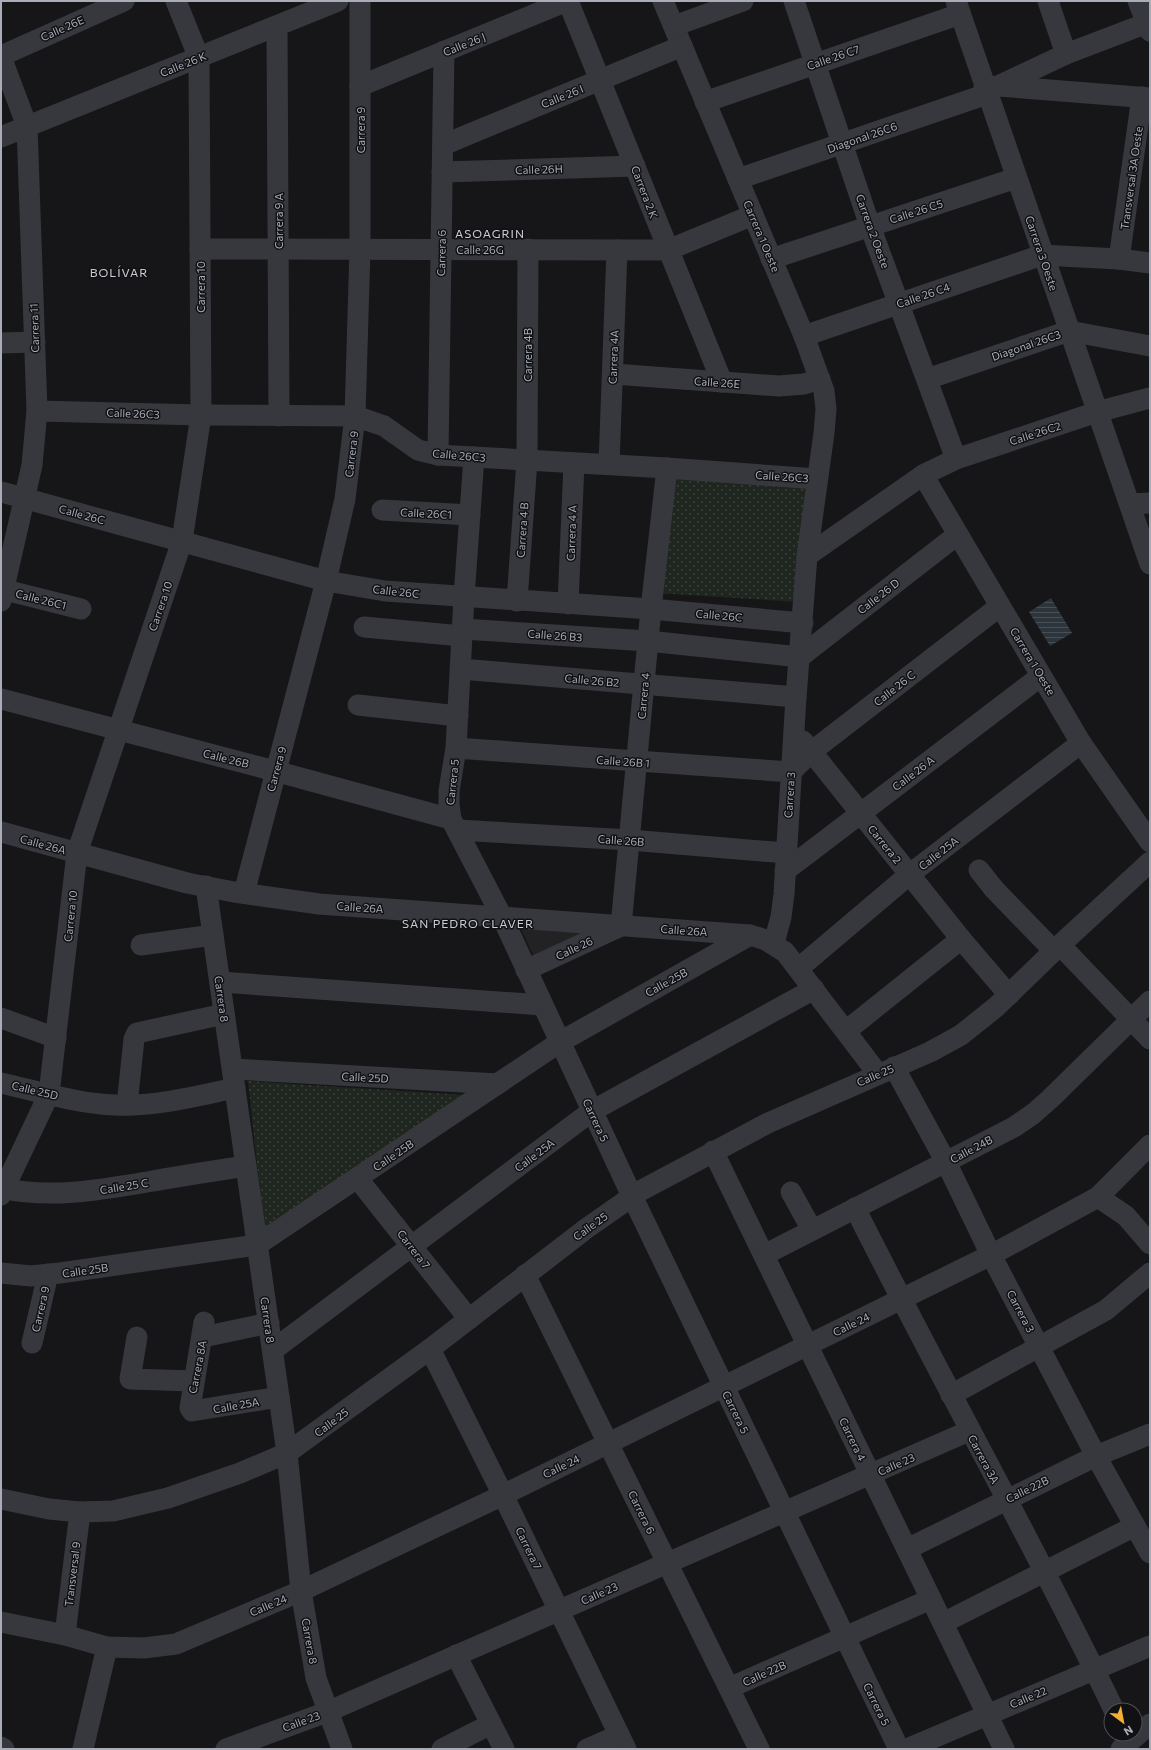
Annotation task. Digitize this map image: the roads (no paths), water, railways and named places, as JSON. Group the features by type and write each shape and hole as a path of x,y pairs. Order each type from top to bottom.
{"street":[{"name":"Calle 26E","path":"1,56 124,1"},
{"name":"Carrera 10","path":"2,1191 49,1094 77,853 182,541 201,415 199,58 176,1"},
{"name":"Calle 26 K","path":"1,137 338,1"},
{"name":"Carrera 9","path":"244,893 326,581 345,499 356,416 360,249 360,1"},
{"name":"Calle 26 J","path":"360,86 568,1"},
{"name":"Carrera 2 K","path":"568,1 722,382"},
{"name":"Carrera 1 Oeste","path":"663,1 804,336 824,391 826,409 817,479"},
{"path":"674,26 743,1"},
{"name":"Carrera 2 Oeste","path":"794,1 870,226 956,459"},
{"path":"1048,1 1066,54"},
{"path":"1138,1 1149,25"},
{"name":"Calle 26 C7","path":"706,102 815,63 958,8"},
{"name":"Carrera 3 Oeste","path":"958,8 990,89 1016,178 1097,412 1140,504 1150,564"},
{"name":"Diagonal 26C6","path":"738,179 842,144 990,89 1066,54 1149,25"},
{"name":"Carrera 9 A","path":"277,26 279,416"},
{"name":"Calle 26 I","path":"443,145 682,46"},
{"name":"Carrera 6","path":"438,455 444,52"},
{"name":"Carrera 11","path":"1,56 27,126 38,411 32,465 26,498 2,593"},
{"name":"Diagonal 26C6","path":"990,89 1146,97"},
{"name":"Transversal 3A Oeste","path":"1119,259 1146,97"},
{"name":"Calle 26H","path":"442,172 635,166"},
{"name":"Calle 26 C5","path":"772,259 1016,178"},
{"name":"Calle 26G","path":"200,249 668,250 753,215"},
{"name":"Carrera 4B","path":"527,460 528,250"},
{"name":"Carrera 4A","path":"609,464 618,250"},
{"path":"1042,255 1119,259 1150,263"},
{"name":"Calle 26 C4","path":"804,336 1042,255"},
{"name":"Diagonal 26C3","path":"927,379 1069,331 1150,346"},
{"path":"1,344 35,342"},
{"name":"Calle 26E","path":"612,374 792,386 820,379"},
{"name":"Calle 26C2","path":"923,475 956,459 1097,412 1150,398"},
{"name":"Calle 26C3","path":"38,411 201,415 356,416 384,426 418,450 438,455 609,464 817,479"},
{"name":"Carrera 5","path":"474,457 464,598 456,748 449,791 449,805 454,825 502,917 632,1196 899,1749"},
{"name":"Carrera 4 B","path":"517,601 527,460"},
{"name":"Carrera 4 A","path":"568,604 574,463"},
{"name":"Carrera 4","path":"621,926 651,609 667,468"},
{"name":"Carrera 1 Oeste","path":"923,475 1081,743 1150,842"},
{"path":"807,556 923,475"},
{"name":"Carrera 3","path":"817,479 807,556 781,917 774,944 785,952 799,968 846,1031 886,1070 946,1162 991,1255 1096,1456 1150,1553"},
{"name":"Calle 26C","path":"1,492 326,581 385,591 464,598 651,609 802,623"},
{"name":"Calle 26C1","path":"382,510 470,515"},
{"name":"Calle 26 D","path":"800,657 957,535"},
{"name":"Calle 26C1","path":"2,593 81,609"},
{"name":"Calle 26 C","path":"791,772 811,752 1000,606"},
{"name":"Calle 26 B3","path":"364,627 648,641"},
{"path":"648,641 800,657"},
{"name":"Calle 26 B2","path":"461,669 796,697"},
{"name":"Calle 26 A","path":"785,862 860,813 1041,676"},
{"name":"Calle 26B","path":"1,700 275,771 454,825 630,840 785,862"},
{"path":"358,705 458,716"},
{"name":"Carrera 2","path":"794,729 961,939 1009,995"},
{"name":"Calle 25A","path":"799,968 910,874 1081,743"},
{"name":"Calle 26B 1","path":"456,748 791,772"},
{"name":"Calle 26A","path":"1,832 206,886 319,904 750,935 774,944"},
{"name":"Calle 25","path":"1,1499 49,1509 80,1512 113,1511 168,1498 240,1473 287,1453 430,1349 587,1228 632,1196 713,1151 768,1123 930,1052 961,1035 977,1024 1009,995 1057,948 1150,862"},
{"path":"979,870 994,889 1131,1018 1150,1039"},
{"name":"Carrera 8","path":"206,886 287,1453 301,1591 316,1678 327,1712 342,1749"},
{"name":"Calle 26","path":"526,970 621,926"},
{"path":"141,945 213,935"},
{"name":"Calle 25B","path":"1,1273 31,1276 257,1245 358,1179 560,1042 750,935"},
{"path":"846,1031 961,939"},
{"path":"220,982 542,1005"},
{"name":"Calle 25A","path":"273,1350 413,1247 592,1111 814,989"},
{"name":"Calle 24B","path":"764,1255 1014,1127 1033,1114 1050,1099 1150,1001"},
{"path":"127,1105 134,1038 137,1033 224,1014"},
{"path":"1,1018 56,1038"},
{"name":"Calle 25D","path":"1,1082 49,1094 95,1103 127,1105 160,1103 234,1079 498,1084"},
{"name":"Calle 24","path":"1,1622 65,1635 107,1646 144,1648 176,1644 301,1591 503,1495 991,1255 1098,1197 1150,1145"},
{"name":"Carrera 4","path":"713,1151 1004,1749"},
{"name":"Calle 25 C","path":"2,1191 91,1191 246,1166"},
{"name":"Carrera 7","path":"358,1179 413,1247 468,1319"},
{"path":"791,1192 812,1230"},
{"path":"1098,1197 1126,1216 1150,1244"},
{"name":"Carrera 3A","path":"855,1208 1005,1500 1045,1572 1110,1702"},
{"path":"951,1395 1040,1348 1106,1310 1150,1272"},
{"name":"Carrera 9","path":"32,1343 48,1274"},
{"name":"Carrera 6","path":"525,1275 759,1749"},
{"name":"Carrera 8A","path":"192,1412 190,1408 203,1329 269,1324"},
{"path":"137,1337 130,1379 194,1380"},
{"name":"Carrera 7","path":"430,1349 503,1495 622,1742"},
{"name":"Calle 25A","path":"192,1412 279,1396"},
{"name":"Calle 23","path":"226,1749 327,1712 969,1431"},
{"name":"Calle 22B","path":"907,1549 1096,1456 1150,1434"},
{"name":"Transversal 9","path":"65,1635 80,1512"},
{"path":"943,1623 1136,1526"},
{"name":"Calle 22B","path":"729,1688 931,1599"},
{"path":"83,1749 107,1646"},
{"name":"Calle 22","path":"907,1749 1150,1646"},
{"path":"456,1655 504,1749"},
{"path":"442,1749 491,1724"},
{"path":"587,1749 622,1742"}],"district":[{"name":"ASOAGRIN","path":"490,233"},
{"name":"BOLÍVAR","path":"119,272"},
{"name":"SAN PEDRO CLAVER","path":"468,923"}]}
